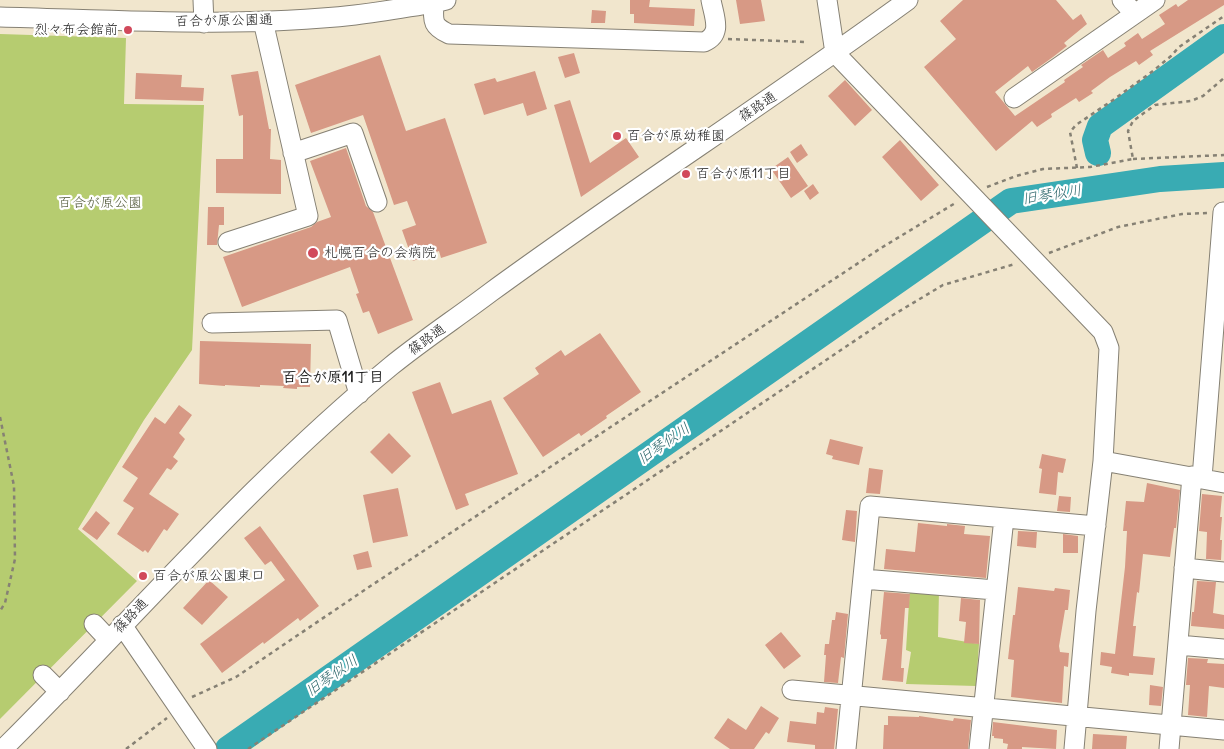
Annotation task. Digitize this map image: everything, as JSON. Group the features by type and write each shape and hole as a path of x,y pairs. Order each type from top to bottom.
{"street":[{"path":"203,0 204,22"},
{"path":"440,2 433,22 438,29 449,34 704,42 712,39 716,32 711,0"},
{"path":"827,0 835,53 1103,332 1109,348 1103,461 1074,749"},
{"name":"篠路通","path":"3,749 272,472 393,365 545,253 835,53 908,0"},
{"path":"1014,98 1128,7 1155,0"},
{"name":"百合が原公園通","path":"0,17 204,22 263,21 355,15 440,2"},
{"path":"228,242 308,216 263,21"},
{"path":"293,153 353,133 377,202"},
{"path":"1169,749 1184,568 1197,477 1223,212"},
{"path":"212,324 337,320 359,394"},
{"path":"1103,461 1224,483"},
{"path":"846,749 870,506 1096,526"},
{"path":"978,749 1004,518"},
{"path":"1184,568 1224,572"},
{"path":"863,579 995,590"},
{"path":"94,624 109,640"},
{"path":"122,625 207,749"},
{"path":"1178,645 1224,649"},
{"path":"43,675 60,692"},
{"path":"792,690 1224,730"}],"path":[{"path":"1077,168 1070,132 1076,124 1121,94 1171,56 1179,47 1224,16"},
{"path":"712,39 806,42"},
{"path":"1133,159 1128,131 1133,121 1155,105 1192,101 1203,96 1224,78"},
{"path":"126,749 167,718 182,712 184,701 236,677 881,248 973,197 1016,176 1044,169 1090,167 1133,159 1224,155"},
{"path":"248,749 893,315 944,285 1118,227 1182,214 1223,212"},
{"path":"0,417 14,486 14,559 5,603 0,611"}],"green space":[{"name":"百合が原公園","path":"0,34 126,38 124,104 204,105 192,350 144,420 78,529 137,581 0,719"},
{"path":"910,587 939,590 938,637 979,644 976,686 906,684 911,652 906,650"}],"building":[{"path":"630,0 650,0 649,7 695,9 694,26 634,23 634,14 630,14"},
{"path":"736,0 761,0 765,21 740,24"},
{"path":"963,0 1056,0 1073,20 1081,14 1087,24 1064,43 1067,46 1053,57 1032,72 1028,66 995,92 1015,116 1065,82 1064,80 1083,67 1081,65 1103,50 1108,58 1126,46 1124,43 1138,33 1142,39 1165,24 1159,15 1176,4 1178,7 1188,0 1224,0 1224,5 1150,51 1153,55 1139,65 1136,61 1110,77 1091,91 1093,93 1079,102 1076,98 1051,114 1052,117 1037,127 1032,121 996,151 924,67 956,39 940,21"},
{"path":"592,10 606,11 605,23 591,23"},
{"path":"574,53 580,73 565,78 558,57"},
{"path":"380,55 406,131 445,118 487,243 441,258 439,251 413,261 402,230 416,225 407,201 394,205 363,115 311,133 295,85"},
{"path":"258,71 269,129 271,129 270,159 281,160 281,194 216,193 216,159 243,159 243,115 239,116 231,75"},
{"path":"535,71 547,109 527,116 523,103 484,115 474,84 495,78 497,82"},
{"path":"136,73 182,75 181,87 204,88 203,101 135,99"},
{"path":"845,80 872,110 855,126 828,96"},
{"path":"570,100 590,163 626,138 639,157 581,197 554,105"},
{"path":"900,140 939,185 921,201 882,157"},
{"path":"801,144 808,155 797,163 790,152"},
{"path":"346,148 366,206 373,212 413,320 378,334 369,311 363,313 356,294 359,293 350,267 242,307 223,257 311,227 317,222 331,217 310,161"},
{"path":"788,157 808,186 791,198 771,169"},
{"path":"813,184 819,193 810,200 804,191"},
{"path":"208,207 224,207 224,225 219,225 217,245 207,245"},
{"path":"600,333 641,392 581,436 579,433 543,457 503,398 539,374 535,368 561,350 565,356"},
{"path":"200,341 311,344 310,387 297,387 297,389 283,388 284,386 260,385 260,387 199,384"},
{"path":"440,382 452,414 491,400 518,474 465,494 469,505 456,510 412,392"},
{"path":"179,405 192,415 179,433 185,439 173,457 178,461 171,470 167,468 149,494 179,514 167,531 164,529 148,553 145,550 143,552 117,534 134,508 123,501 138,478 122,467 155,417 165,424"},
{"path":"389,433 411,456 392,474 370,452"},
{"path":"830,439 863,447 859,465 832,459 833,456 826,454"},
{"path":"1042,454 1066,459 1063,473 1058,472 1056,495 1039,493 1042,469 1039,468"},
{"path":"869,468 883,470 880,494 866,493"},
{"path":"1147,483 1180,490 1176,528 1174,528 1170,557 1143,554 1139,593 1137,592 1133,626 1136,626 1133,656 1155,658 1153,675 1129,673 1129,676 1111,673 1112,667 1100,665 1101,652 1115,654 1125,567 1127,531 1123,531 1126,501 1144,502"},
{"path":"398,488 408,536 373,543 363,495"},
{"path":"1202,494 1222,496 1220,517 1222,517 1221,560 1206,559 1207,532 1199,531"},
{"path":"1059,496 1071,497 1070,512 1057,511"},
{"path":"846,510 857,511 855,542 842,540"},
{"path":"96,511 110,523 97,540 82,529"},
{"path":"918,523 965,526 964,534 990,536 986,578 884,569 886,549 915,552"},
{"path":"260,526 319,606 300,621 298,618 264,644 263,642 222,673 200,644 285,580 271,561 265,565 244,538"},
{"path":"1018,531 1037,532 1036,548 1017,546"},
{"path":"1063,534 1078,536 1078,553 1063,553"},
{"path":"368,551 372,567 357,570 353,555"},
{"path":"209,580 228,597 202,625 183,608"},
{"path":"1197,581 1216,582 1213,613 1224,615 1224,629 1191,626"},
{"path":"1018,587 1054,591 1055,588 1070,590 1068,610 1065,610 1059,646 1060,652 1069,653 1068,667 1064,666 1062,703 1011,697 1014,660 1008,659"},
{"path":"884,592 910,594 909,608 905,608 901,668 904,668 903,682 882,680 887,639 881,639 880,634"},
{"path":"961,598 980,600 979,644 964,643 966,622 959,621"},
{"path":"836,612 848,614 844,658 841,657 838,683 824,682 825,644 829,644 832,620 835,620"},
{"path":"781,632 801,656 784,669 765,645"},
{"path":"1188,658 1208,659 1207,663 1224,664 1224,688 1209,686 1207,717 1188,715 1190,685 1186,685"},
{"path":"1150,685 1163,687 1161,706 1149,705"},
{"path":"761,706 779,718 769,734 766,732 754,749 730,749 714,738 728,718 746,730"},
{"path":"825,707 838,709 834,749 815,749 815,745 787,742 790,721 816,724 817,712 824,713"},
{"path":"888,716 919,716 953,721 954,718 971,720 968,749 883,749 884,725 888,725"},
{"path":"993,722 1057,730 1056,749 1022,747 1022,749 1007,749 1008,744 1003,743 1003,739 992,736"},
{"path":"1093,734 1127,736 1126,749 1092,749"}],"waterway":[{"name":"旧琴似川","path":"1098,153 1095,140 1100,126 1224,37"},
{"name":"旧琴似川","path":"228,749 1011,201 1160,179 1224,175"}],"place":[{"name":"烈々布会館前","path":"128,30"},
{"name":"百合が原幼稚園","path":"617,136"},
{"name":"百合が原11丁目","path":"686,174"},
{"name":"札幌百合の会病院","path":"313,253"},
{"name":"百合が原公園東口","path":"143,576"}],"district":[{"name":"百合が原11丁目","path":"333,378"}]}
